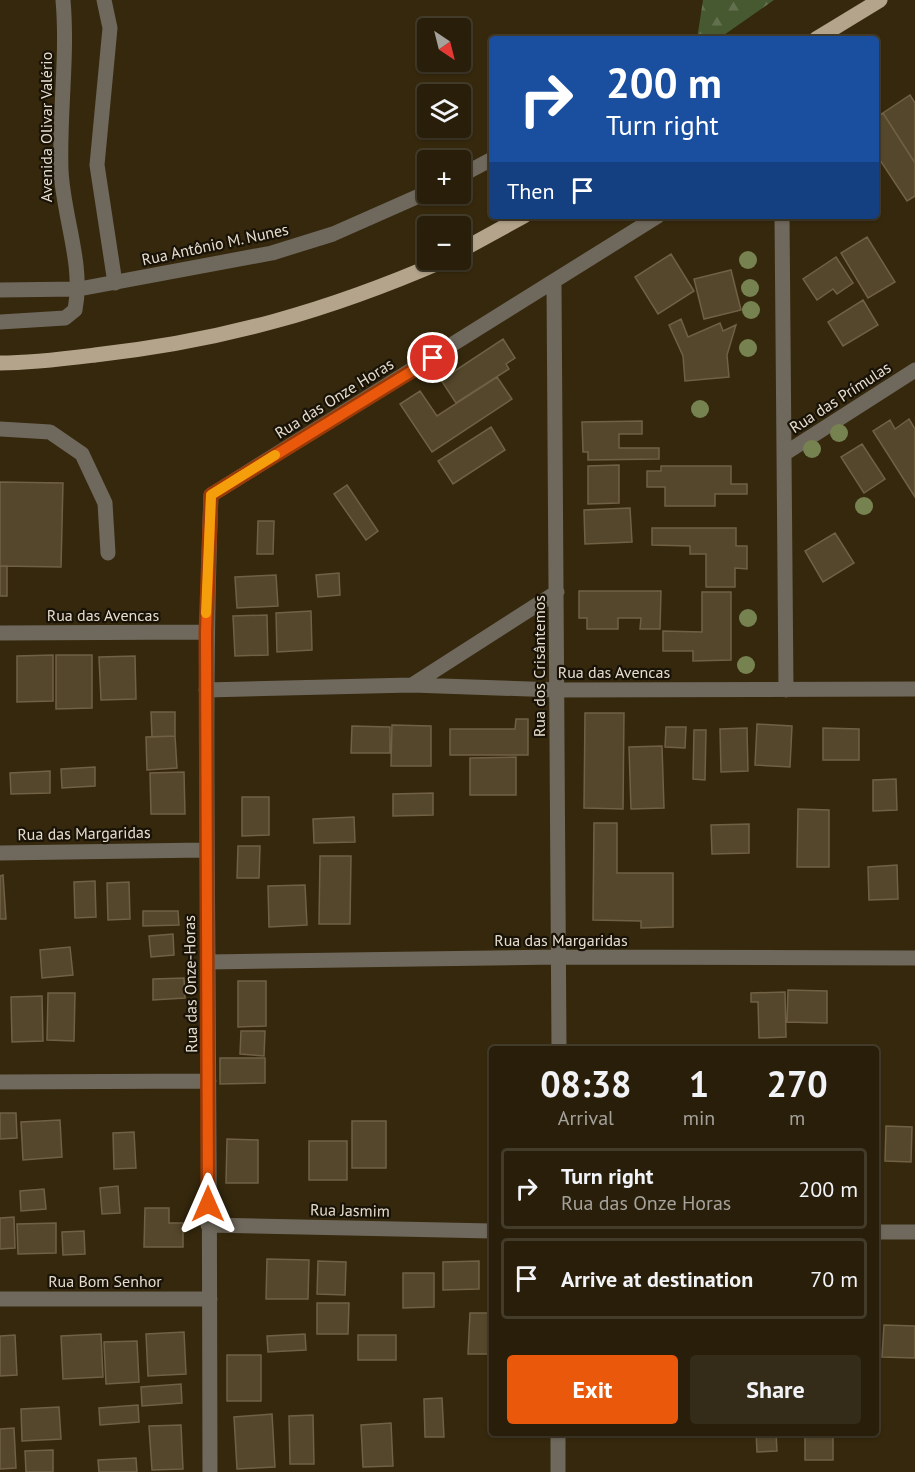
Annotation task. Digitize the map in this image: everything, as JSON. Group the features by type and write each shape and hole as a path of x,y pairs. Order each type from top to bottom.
{"main road":[{"path":"821,36 879,0"},
{"path":"471,245 519,219"},
{"path":"0,363 32,363 171,346 266,325 386,285 421,270"}],"street":[{"name":"Avenida Olivar Valério","path":"63,0 65,55 61,168 64,209 79,289"},
{"path":"104,0 110,28 97,165 115,283"},
{"path":"471,170 489,161"},
{"name":"Rua Antônio M. Nunes","path":"0,290 79,289 272,253 333,234 417,197"},
{"name":"Rua das Onze Horas","path":"211,495 653,219"},
{"path":"782,219 786,690"},
{"name":"Rua dos Crisântemos","path":"554,283 559,1046"},
{"path":"0,322 64,318 75,310 79,289"},
{"name":"Rua das Prímulas","path":"784,454 915,370"},
{"path":"0,429 50,432 82,454 105,503 108,554"},
{"name":"Rua das Onze-Horas","path":"210,1472 209,1081 205,850 206,632 211,495"},
{"path":"412,685 557,592"},
{"name":"Rua das Avencas","path":"0,633 206,632"},
{"name":"Rua das Avencas","path":"206,690 412,685 557,690 915,689"},
{"name":"Rua das Margaridas","path":"0,853 205,850"},
{"name":"Rua das Margaridas","path":"208,962 558,957 915,958"},
{"path":"0,1082 209,1081"},
{"name":"Rua Jasmim","path":"208,1225 489,1232"},
{"path":"879,1232 915,1232"},
{"name":"Rua Bom Senhor","path":"0,1299 210,1299"},
{"path":"558,1436 558,1472"}],"green space":[{"path":"703,0 774,0 722,36 697,36"}],"building":[{"path":"910,95 915,103 915,163 883,113"},
{"path":"883,113 915,163 915,196 907,201 879,159 879,115"},
{"path":"867,237 895,282 868,298 841,253"},
{"path":"671,254 694,291 658,314 635,277"},
{"path":"836,257 853,283 837,294 833,289 817,300 803,279"},
{"path":"731,270 741,310 704,319 694,279"},
{"path":"863,300 878,325 843,346 828,322"},
{"path":"681,319 688,337 720,323 723,331 736,325 727,355 729,377 685,381 683,356 669,325"},
{"path":"503,339 515,358 506,364 509,369 456,403 441,380"},
{"path":"497,377 512,399 432,452 400,404 420,391 437,416"},
{"path":"909,419 915,429 915,497 873,431 890,420 895,429"},
{"path":"642,421 642,434 619,434 619,448 659,448 659,459 588,460 588,452 583,452 582,422"},
{"path":"491,427 505,450 453,484 438,461"},
{"path":"862,444 885,479 864,493 841,457"},
{"path":"619,465 619,503 588,504 588,466"},
{"path":"661,466 731,466 731,484 747,484 747,494 715,494 715,506 665,506 665,487 647,487 647,471 661,471"},
{"path":"0,482 63,483 61,567 0,566"},
{"path":"347,485 378,531 366,540 334,494"},
{"path":"630,508 632,542 585,544 584,510"},
{"path":"258,521 274,521 273,554 257,554"},
{"path":"652,528 736,528 736,546 747,546 747,569 735,568 735,587 706,587 706,554 690,554 690,546 652,545"},
{"path":"835,533 854,563 823,582 805,551"},
{"path":"0,566 7,566 7,596 0,596"},
{"path":"339,573 340,595 318,597 316,575"},
{"path":"276,575 278,606 237,608 235,577"},
{"path":"579,591 661,591 660,629 640,629 641,618 618,618 618,629 587,629 587,618 579,618"},
{"path":"702,592 731,592 731,660 693,661 693,651 663,651 663,631 702,632"},
{"path":"311,611 312,650 277,652 276,613"},
{"path":"267,615 268,655 235,656 233,616"},
{"path":"53,655 53,701 17,702 17,656"},
{"path":"56,655 92,655 92,708 56,709"},
{"path":"135,656 136,699 101,700 99,657"},
{"path":"151,712 175,712 175,736 152,737"},
{"path":"585,713 624,713 623,809 584,808"},
{"path":"516,719 528,719 528,755 450,755 450,729 515,729"},
{"path":"757,724 792,726 790,767 755,765"},
{"path":"392,725 431,726 431,766 391,766"},
{"path":"352,726 390,727 390,753 351,753"},
{"path":"666,727 686,727 685,748 665,747"},
{"path":"747,728 748,771 721,772 720,729"},
{"path":"823,728 859,729 859,760 823,760"},
{"path":"694,730 706,730 705,780 693,779"},
{"path":"175,736 177,768 147,770 146,737"},
{"path":"662,746 664,808 631,809 629,747"},
{"path":"516,757 516,795 470,795 470,758"},
{"path":"95,767 95,786 62,788 61,769"},
{"path":"50,771 50,793 11,794 10,773"},
{"path":"184,772 185,814 151,814 150,773"},
{"path":"896,779 897,810 873,811 873,780"},
{"path":"433,793 433,815 393,816 393,794"},
{"path":"242,797 269,797 269,835 242,836"},
{"path":"798,809 829,810 829,867 797,867"},
{"path":"354,817 355,842 314,843 313,819"},
{"path":"594,823 617,823 617,873 673,873 673,927 641,928 641,921 593,920"},
{"path":"749,824 749,853 712,854 711,825"},
{"path":"238,846 260,846 259,878 237,878"},
{"path":"320,856 351,856 350,924 319,924"},
{"path":"897,865 898,899 869,900 868,867"},
{"path":"3,875 6,919 0,919 0,876"},
{"path":"95,881 96,917 75,918 74,882"},
{"path":"129,882 130,919 108,920 107,883"},
{"path":"305,885 307,925 269,927 268,886"},
{"path":"143,911 178,911 179,925 143,926"},
{"path":"173,934 174,955 151,957 149,936"},
{"path":"70,947 73,975 42,978 40,950"},
{"path":"184,978 185,998 153,1000 153,979"},
{"path":"238,981 266,981 266,1026 238,1027"},
{"path":"788,990 827,991 827,1023 787,1022"},
{"path":"785,992 786,1037 759,1038 758,1002 751,1002 751,993"},
{"path":"48,993 75,993 74,1041 47,1040"},
{"path":"42,996 43,1041 12,1042 11,997"},
{"path":"241,1031 265,1031 264,1056 240,1054"},
{"path":"220,1058 265,1058 265,1083 220,1084"},
{"path":"0,1113 16,1113 17,1138 0,1139"},
{"path":"60,1120 62,1157 23,1160 21,1122"},
{"path":"352,1121 386,1121 386,1168 352,1168"},
{"path":"886,1126 912,1127 911,1162 885,1161"},
{"path":"134,1132 136,1168 114,1169 113,1133"},
{"path":"227,1139 258,1140 258,1183 226,1183"},
{"path":"309,1141 347,1141 347,1180 309,1180"},
{"path":"118,1186 120,1213 102,1214 100,1188"},
{"path":"44,1189 46,1209 21,1211 20,1191"},
{"path":"145,1208 169,1208 169,1223 183,1223 183,1247 144,1247"},
{"path":"14,1217 15,1248 0,1249 0,1218"},
{"path":"56,1223 56,1253 18,1254 17,1224"},
{"path":"84,1231 85,1254 63,1255 62,1232"},
{"path":"267,1259 309,1260 308,1299 266,1299"},
{"path":"318,1261 346,1262 345,1295 317,1294"},
{"path":"479,1261 479,1289 443,1290 443,1262"},
{"path":"403,1273 434,1273 434,1307 403,1308"},
{"path":"317,1303 349,1303 348,1334 317,1334"},
{"path":"470,1313 489,1313 489,1354 468,1354"},
{"path":"884,1325 915,1326 915,1358 882,1357"},
{"path":"184,1332 186,1374 148,1376 146,1334"},
{"path":"101,1334 103,1377 63,1379 61,1336"},
{"path":"305,1334 306,1350 268,1352 267,1336"},
{"path":"15,1335 17,1375 0,1376 0,1336"},
{"path":"358,1335 396,1335 396,1360 358,1360"},
{"path":"137,1341 139,1382 106,1384 104,1342"},
{"path":"227,1355 261,1355 261,1401 227,1401"},
{"path":"181,1384 182,1403 142,1406 141,1387"},
{"path":"442,1398 444,1437 425,1437 424,1399"},
{"path":"138,1405 139,1422 100,1425 99,1408"},
{"path":"59,1407 61,1439 22,1441 21,1409"},
{"path":"272,1414 275,1467 237,1469 234,1417"},
{"path":"313,1415 314,1464 290,1464 289,1416"},
{"path":"391,1423 393,1466 363,1467 361,1425"},
{"path":"181,1425 183,1469 152,1470 149,1426"},
{"path":"14,1428 16,1468 0,1469 0,1429"},
{"path":"756,1436 776,1436 777,1451 757,1452"},
{"path":"805,1436 833,1436 833,1460 805,1460"},
{"path":"53,1450 53,1472 26,1472 25,1451"},
{"path":"136,1458 137,1472 99,1472 98,1460"}],"slow traffic":[{"path":"206,613 211,495 275,455"}],"route":[{"path":"208,1204 208,962 205,850 206,632 211,495 433,358"}]}
